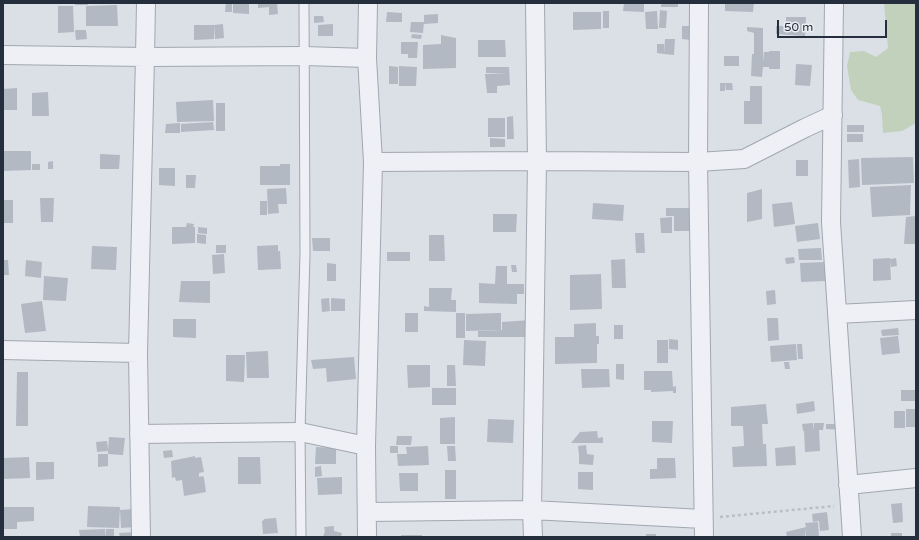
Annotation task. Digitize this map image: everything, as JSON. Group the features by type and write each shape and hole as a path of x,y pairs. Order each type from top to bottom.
{"street":[{"path":"141,537 138,353 146,56 146,3"},
{"path":"367,537 368,512 366,446 373,162 367,58 368,3"},
{"path":"533,537 532,510 537,161 535,3"},
{"path":"699,3 698,162 704,537"},
{"path":"834,3 831,222 852,537"},
{"path":"3,55 304,56 367,58"},
{"path":"373,162 698,162 744,159 833,115"},
{"path":"837,314 916,310"},
{"path":"3,350 138,353"},
{"path":"139,434 300,432 366,446"},
{"path":"848,485 916,478"},
{"path":"368,512 532,510 703,519"}],"lane":[{"path":"300,537 300,432 305,254 304,3"}],"path":[{"path":"703,519 850,504"}],"green space":[{"path":"884,3 916,3 916,123 902,131 883,133 880,106 858,100 851,90 847,66 850,52 864,51 876,57 888,48"}],"building":[{"path":"75,3 88,3 88,5 75,5"},
{"path":"226,3 232,3 232,12 225,12"},
{"path":"233,3 249,3 249,14 233,13"},
{"path":"258,3 277,3 278,14 269,15 269,7 258,8"},
{"path":"624,3 644,3 644,12 623,11"},
{"path":"661,3 678,3 678,7 661,7"},
{"path":"725,3 754,3 753,12 725,11"},
{"path":"117,5 118,26 86,26 86,6"},
{"path":"58,6 73,6 74,32 58,33"},
{"path":"660,10 667,11 666,28 659,28"},
{"path":"603,11 609,11 609,28 603,28"},
{"path":"657,11 658,29 646,29 645,12"},
{"path":"387,12 402,13 402,22 386,22"},
{"path":"573,12 601,12 601,29 573,30"},
{"path":"438,14 438,23 424,24 424,15"},
{"path":"314,16 323,16 324,22 314,23"},
{"path":"786,17 806,17 805,36 776,34 776,26 786,26"},
{"path":"411,22 424,22 423,33 410,32"},
{"path":"223,24 224,38 215,39 214,25"},
{"path":"333,24 333,36 318,36 318,25"},
{"path":"194,25 214,25 214,39 194,40"},
{"path":"682,26 691,26 691,40 682,39"},
{"path":"747,27 763,28 763,62 764,52 780,51 780,69 769,69 769,67 763,67 762,77 751,76 752,54 754,54 754,33 747,31"},
{"path":"75,30 86,30 87,39 76,40"},
{"path":"412,34 422,35 421,39 411,38"},
{"path":"441,35 456,38 456,68 423,69 423,45 441,44"},
{"path":"665,39 675,39 674,55 664,54"},
{"path":"478,40 505,40 506,57 478,57"},
{"path":"401,42 418,42 417,58 408,58 408,54 401,54"},
{"path":"657,44 664,44 664,54 657,53"},
{"path":"724,56 739,56 739,66 724,66"},
{"path":"796,64 812,65 810,86 795,85"},
{"path":"389,66 398,67 398,84 389,84"},
{"path":"399,66 417,67 416,86 399,86"},
{"path":"486,67 509,67 510,85 497,86 497,93 487,93 485,74 508,74 486,73"},
{"path":"720,83 725,83 725,91 720,91"},
{"path":"725,83 732,83 733,90 726,90"},
{"path":"750,86 762,86 762,124 744,124 744,101 750,101"},
{"path":"17,88 17,110 3,110 3,89"},
{"path":"48,92 49,116 32,116 32,93"},
{"path":"213,100 214,121 177,122 176,102"},
{"path":"216,103 225,103 225,131 216,131"},
{"path":"513,116 514,139 507,139 507,117"},
{"path":"488,118 505,118 505,137 488,137"},
{"path":"213,122 214,130 181,132 181,124"},
{"path":"180,123 180,133 165,133 166,124"},
{"path":"847,125 864,125 864,132 847,132"},
{"path":"847,134 863,134 863,142 847,142"},
{"path":"490,138 505,139 505,147 490,147"},
{"path":"3,151 31,151 31,170 3,171"},
{"path":"100,154 120,155 119,169 100,169"},
{"path":"913,157 914,183 862,185 861,158"},
{"path":"859,159 860,187 849,188 848,160"},
{"path":"796,160 808,160 808,176 796,176"},
{"path":"53,161 53,169 48,169 48,162"},
{"path":"32,164 40,164 40,170 32,170"},
{"path":"280,164 290,164 290,185 260,185 260,166 280,166"},
{"path":"159,168 175,168 175,186 159,185"},
{"path":"186,175 196,175 195,188 186,188"},
{"path":"911,185 910,215 872,217 870,187"},
{"path":"286,188 287,204 278,204 279,213 268,214 267,189"},
{"path":"762,189 762,219 747,222 747,193"},
{"path":"40,198 54,198 53,222 41,222"},
{"path":"3,200 13,200 13,223 3,223"},
{"path":"260,201 267,201 267,215 260,215"},
{"path":"792,202 795,224 774,227 772,204"},
{"path":"593,203 624,205 623,221 592,219"},
{"path":"666,208 689,208 689,231 674,231 674,216 666,216"},
{"path":"493,214 517,214 516,232 493,232"},
{"path":"916,216 916,244 904,244 906,217"},
{"path":"672,217 672,233 661,233 660,218"},
{"path":"187,223 194,224 195,243 172,244 172,227 186,227"},
{"path":"818,223 820,239 797,242 795,226"},
{"path":"198,227 207,228 207,234 198,233"},
{"path":"635,233 644,233 645,253 636,253"},
{"path":"197,234 206,235 206,244 197,243"},
{"path":"429,235 444,235 445,261 429,261"},
{"path":"312,238 330,238 330,251 313,251"},
{"path":"216,245 226,245 226,253 216,253"},
{"path":"278,245 278,251 280,251 281,269 258,270 257,246"},
{"path":"92,246 117,247 116,270 91,269"},
{"path":"821,248 822,260 799,260 798,249"},
{"path":"387,252 410,252 410,261 387,261"},
{"path":"224,254 225,273 213,274 212,255"},
{"path":"794,257 795,263 786,264 785,258"},
{"path":"890,258 891,280 873,281 873,259"},
{"path":"896,258 897,266 891,267 890,259"},
{"path":"625,259 626,288 612,288 611,260"},
{"path":"3,260 8,260 9,275 3,275"},
{"path":"26,260 42,262 41,278 25,276"},
{"path":"826,262 827,281 801,282 800,263"},
{"path":"327,263 336,264 336,281 327,281"},
{"path":"511,265 516,265 517,272 512,272"},
{"path":"496,266 507,266 507,284 524,284 524,294 517,294 517,304 479,303 479,283 495,284"},
{"path":"601,274 602,309 570,310 570,275"},
{"path":"44,276 68,278 66,301 43,300"},
{"path":"181,281 210,281 210,303 179,302"},
{"path":"429,288 452,288 451,300 456,300 456,312 424,311 424,306 429,307"},
{"path":"775,290 776,304 767,305 766,291"},
{"path":"329,298 330,311 322,312 321,299"},
{"path":"331,298 345,299 345,311 331,311"},
{"path":"42,301 46,331 25,333 21,304"},
{"path":"405,313 418,313 418,332 405,332"},
{"path":"456,313 465,313 465,338 456,338"},
{"path":"501,313 501,330 466,331 466,314"},
{"path":"767,318 778,318 779,340 768,341"},
{"path":"173,319 196,319 196,338 173,337"},
{"path":"531,320 531,337 478,337 478,331 502,330 502,322"},
{"path":"596,323 596,336 599,336 599,344 597,344 597,363 555,364 555,337 574,337 574,324"},
{"path":"614,325 623,325 623,339 614,339"},
{"path":"898,328 899,335 882,336 881,330"},
{"path":"898,336 900,353 882,355 880,338"},
{"path":"669,339 678,340 678,350 669,349"},
{"path":"464,340 486,341 485,366 463,365"},
{"path":"657,340 668,340 668,363 657,363"},
{"path":"796,344 797,360 771,362 770,346"},
{"path":"797,344 802,344 803,359 798,359"},
{"path":"268,351 269,378 247,378 246,352"},
{"path":"226,355 245,355 244,382 226,381"},
{"path":"354,357 356,379 327,382 326,368 313,369 311,360"},
{"path":"784,362 789,362 790,369 785,369"},
{"path":"616,364 624,364 624,380 616,379"},
{"path":"407,365 430,365 430,387 408,388"},
{"path":"447,365 455,365 456,386 447,386"},
{"path":"581,369 609,369 610,387 582,388"},
{"path":"644,371 672,371 673,387 676,386 676,393 673,393 673,391 651,392 651,390 644,390"},
{"path":"17,372 28,372 28,426 16,426"},
{"path":"432,388 456,388 456,405 432,405"},
{"path":"901,390 916,390 916,401 901,401"},
{"path":"814,401 815,411 797,414 796,404"},
{"path":"766,404 768,424 762,424 763,444 766,444 767,466 733,467 732,447 744,446 743,426 731,426 731,407"},
{"path":"906,409 916,409 916,427 906,427"},
{"path":"894,411 905,411 905,428 894,428"},
{"path":"455,417 455,444 440,444 440,418"},
{"path":"488,419 514,420 513,443 487,442"},
{"path":"652,421 673,421 672,443 652,442"},
{"path":"813,423 814,430 814,423 824,423 823,430 819,430 820,451 805,452 804,431 802,424"},
{"path":"826,424 841,424 841,430 826,429"},
{"path":"597,431 598,438 603,437 603,443 571,443 580,432"},
{"path":"397,436 412,436 411,445 396,445"},
{"path":"109,437 125,438 123,455 108,454 108,451 97,452 96,442 107,441 108,450"},
{"path":"586,445 587,454 594,455 593,465 579,464 578,446"},
{"path":"390,446 398,446 398,453 390,453"},
{"path":"428,446 429,465 398,466 397,454 407,454 406,447"},
{"path":"447,446 455,446 456,461 448,461"},
{"path":"795,446 796,465 776,466 775,448"},
{"path":"316,447 336,448 336,464 315,464"},
{"path":"172,450 173,457 164,458 163,451"},
{"path":"98,454 108,454 108,466 98,467"},
{"path":"195,456 195,458 201,457 204,472 199,473 199,477 203,476 204,478 206,492 184,496 182,480 176,481 175,477 172,478 171,461"},
{"path":"29,457 30,478 4,479 3,458"},
{"path":"238,457 260,457 261,484 238,484"},
{"path":"657,458 675,458 676,478 650,479 650,469 657,469"},
{"path":"36,462 54,462 54,479 36,480"},
{"path":"321,466 322,476 315,477 315,467"},
{"path":"445,470 456,470 456,499 445,499"},
{"path":"578,472 593,472 593,490 578,489"},
{"path":"399,473 418,473 418,491 400,491"},
{"path":"342,477 342,494 318,495 317,478"},
{"path":"902,503 903,522 893,523 891,504"},
{"path":"88,506 120,507 119,528 87,527"},
{"path":"3,507 34,507 34,521 17,522 17,529 3,529"},
{"path":"134,509 135,527 121,528 120,510"},
{"path":"827,512 829,530 820,531 819,521 813,522 812,514"},
{"path":"276,518 278,533 263,534 262,521 264,519"},
{"path":"818,522 819,537 806,537 806,529 805,537 787,537 786,532 806,527 805,523"},
{"path":"334,526 334,531 342,533 341,537 323,537 325,531 324,527"},
{"path":"105,529 106,537 80,537 79,530"},
{"path":"106,529 114,529 114,537 106,537"},
{"path":"136,532 136,537 120,537 119,533"},
{"path":"891,533 902,533 902,537 891,537"},
{"path":"646,534 656,534 656,537 646,537"},
{"path":"401,535 422,535 422,537 401,537"}]}
